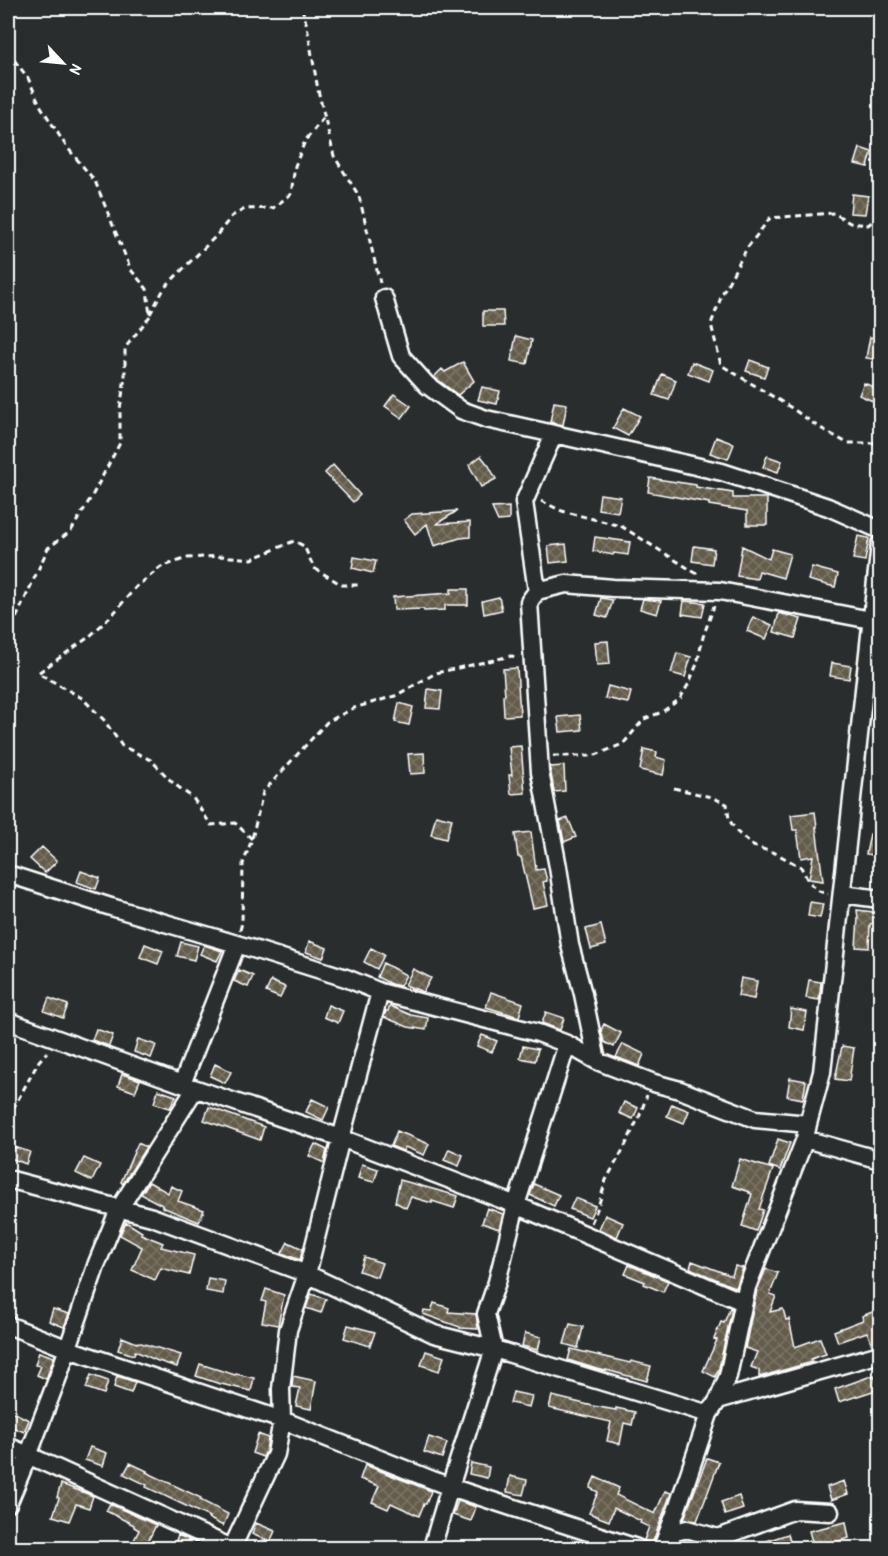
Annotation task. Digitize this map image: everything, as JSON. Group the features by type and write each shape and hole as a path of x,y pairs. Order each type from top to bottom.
{"street":[{"path":"384,298 401,356 427,385 460,410 486,419 722,472 828,507 880,530"},
{"path":"537,591 524,502 554,434"},
{"path":"665,1541 713,1407 728,1376 747,1287 806,1132 822,1072 878,579 880,544"},
{"path":"597,1060 570,945 540,772 529,602 537,591 566,584 613,588 720,591 872,620"},
{"path":"8,874 346,978 380,992 538,1033 654,1083 680,1090 755,1119 806,1132 880,1160"},
{"path":"842,894 880,899"},
{"path":"8,1504 28,1456 97,1263 119,1209 189,1086 237,944"},
{"path":"8,1446 232,1548 276,1454 282,1419 281,1389 288,1330 307,1274 340,1138 380,992"},
{"path":"8,1021 340,1138 516,1205 743,1302"},
{"path":"432,1548 494,1349 486,1314 497,1282 516,1205 567,1044"},
{"path":"8,1179 152,1217 307,1274 434,1334 713,1407 880,1354"},
{"path":"8,1325 68,1349 282,1419 450,1486 637,1548"},
{"path":"665,1541 687,1529 721,1543 795,1510 830,1512"}],"path":[{"path":"302,8 334,156 359,196 384,298"},
{"path":"8,52 28,78 40,105 66,146 95,181 131,270 147,289 150,316"},
{"path":"8,636 48,548 71,531 120,443 125,348 150,316 165,287 216,236 232,216 245,209 273,208 291,194 295,166 305,141 324,117"},
{"path":"880,216 868,225 850,224 834,213 770,218 747,248 723,292 711,324 721,365 847,443 880,443"},
{"path":"528,494 562,511 621,526 720,591 703,638 697,664 680,699 662,712 644,719 623,744 593,756 539,756"},
{"path":"252,839 235,824 211,825 193,798 173,783 151,760 122,746 104,720 82,698 38,673 88,637 113,614 136,587 160,567 187,558 222,556 252,560 294,541 304,546 314,567 342,585 359,585"},
{"path":"237,944 242,923 243,864 252,839 263,792 327,722 354,708 395,696 436,673 511,656 532,658"},
{"path":"674,788 711,796 727,804 729,819 736,831 753,846 775,853 801,867 808,881 819,891 833,895 842,894"},
{"path":"8,1118 39,1061 58,1039"},
{"path":"587,1234 606,1180 624,1148 640,1115 649,1089 654,1083"}],"building":[{"path":"860,148 872,152 868,167 855,164"},
{"path":"852,194 868,196 865,214 850,213"},
{"path":"483,311 503,311 504,326 483,326"},
{"path":"516,336 532,340 527,364 511,361"},
{"path":"870,337 880,339 879,360 866,358"},
{"path":"750,360 768,367 764,377 746,371"},
{"path":"463,362 474,381 458,395 434,377 442,369 445,372"},
{"path":"692,362 713,370 709,381 688,373"},
{"path":"662,374 676,380 669,400 654,395"},
{"path":"864,383 880,390 880,404 859,395"},
{"path":"482,387 500,391 497,404 478,400"},
{"path":"394,394 411,406 402,418 385,406"},
{"path":"554,402 567,404 563,425 550,422"},
{"path":"624,408 640,416 628,436 613,428"},
{"path":"716,437 734,444 728,459 710,453"},
{"path":"481,456 496,479 481,487 469,465"},
{"path":"767,456 782,461 778,472 763,467"},
{"path":"333,465 360,495 353,502 325,473"},
{"path":"650,478 733,493 733,498 767,498 767,525 747,525 747,511 648,492"},
{"path":"600,494 621,497 618,512 598,509"},
{"path":"509,507 509,520 498,521 492,508"},
{"path":"457,511 436,524 470,522 470,537 434,546 427,524 415,534 404,520 412,514"},
{"path":"858,536 869,538 865,561 853,559"},
{"path":"595,537 630,542 628,555 593,551"},
{"path":"566,544 568,561 550,563 548,546"},
{"path":"694,546 714,549 712,564 692,561"},
{"path":"742,546 769,559 772,549 790,554 783,578 759,571 757,579 737,576"},
{"path":"354,557 376,561 373,573 352,568"},
{"path":"812,567 838,574 835,587 808,580"},
{"path":"451,589 468,589 468,605 445,605 445,610 394,610 393,597 451,593"},
{"path":"499,597 502,610 484,614 482,601"},
{"path":"601,598 613,600 607,618 596,615"},
{"path":"643,599 661,601 657,614 640,609"},
{"path":"684,601 705,603 702,617 682,614"},
{"path":"779,613 801,619 795,638 774,632"},
{"path":"753,617 772,625 766,639 747,631"},
{"path":"608,641 610,664 597,665 595,642"},
{"path":"677,653 691,657 685,677 671,673"},
{"path":"832,663 851,666 849,679 830,676"},
{"path":"517,668 520,715 504,716 503,669"},
{"path":"608,686 631,692 628,703 605,698"},
{"path":"428,689 442,691 440,709 426,708"},
{"path":"399,703 413,707 409,725 395,722"},
{"path":"580,715 582,730 560,732 558,717"},
{"path":"521,746 525,793 511,794 509,775 512,775 509,747"},
{"path":"644,749 657,752 656,757 666,760 663,775 640,770"},
{"path":"424,753 425,773 410,774 408,754"},
{"path":"564,766 565,791 554,792 550,767"},
{"path":"815,812 823,881 809,879 813,856 801,858 797,830 793,830 791,815"},
{"path":"436,815 452,819 446,839 431,835"},
{"path":"568,818 576,837 564,842 560,821"},
{"path":"531,832 536,870 544,869 547,881 543,882 548,905 533,908 521,857 518,857 515,834"},
{"path":"870,834 880,836 879,856 866,854"},
{"path":"42,847 57,861 45,873 30,859"},
{"path":"81,871 100,878 96,889 77,882"},
{"path":"810,902 823,904 820,918 808,916"},
{"path":"857,910 873,912 874,923 870,924 869,948 856,947"},
{"path":"601,925 606,945 591,949 586,929"},
{"path":"309,941 327,948 323,958 306,952"},
{"path":"181,942 198,946 194,960 177,956"},
{"path":"145,944 163,951 158,964 140,957"},
{"path":"204,945 222,951 217,961 200,954"},
{"path":"371,948 384,955 377,969 364,962"},
{"path":"383,963 406,975 400,986 377,977"},
{"path":"413,969 431,978 423,992 405,985"},
{"path":"239,970 253,976 248,987 234,981"},
{"path":"741,978 757,981 754,999 738,996"},
{"path":"809,980 821,982 819,1000 806,998"},
{"path":"271,981 285,987 280,998 266,992"},
{"path":"491,992 523,1003 519,1017 486,1007"},
{"path":"49,998 68,1005 63,1018 44,1011"},
{"path":"328,1005 343,1011 338,1023 324,1017"},
{"path":"390,1006 411,1015 428,1018 426,1030 408,1027 384,1017"},
{"path":"791,1009 807,1012 804,1030 789,1027"},
{"path":"546,1012 564,1018 560,1030 542,1023"},
{"path":"604,1024 621,1033 614,1047 604,1042 601,1030"},
{"path":"96,1029 113,1035 109,1046 92,1040"},
{"path":"482,1035 497,1041 492,1052 477,1046"},
{"path":"138,1039 156,1045 151,1058 134,1052"},
{"path":"623,1044 644,1054 639,1066 616,1057"},
{"path":"523,1046 538,1049 535,1061 520,1058"},
{"path":"842,1046 854,1048 849,1081 835,1079"},
{"path":"215,1064 231,1072 225,1083 210,1076"},
{"path":"122,1074 140,1080 135,1092 118,1086"},
{"path":"790,1078 806,1081 803,1099 787,1096"},
{"path":"158,1090 176,1096 170,1108 154,1103"},
{"path":"312,1099 329,1107 323,1120 306,1112"},
{"path":"624,1102 638,1108 633,1119 619,1113"},
{"path":"672,1104 689,1111 684,1123 667,1116"},
{"path":"209,1107 264,1127 260,1140 204,1120"},
{"path":"397,1131 429,1144 424,1155 405,1147 403,1151 391,1146"},
{"path":"778,1139 790,1143 780,1170 769,1166"},
{"path":"138,1143 146,1147 123,1184 121,1182"},
{"path":"315,1144 327,1150 324,1163 309,1156"},
{"path":"14,1147 30,1152 26,1164 10,1158"},
{"path":"449,1149 463,1155 459,1166 444,1160"},
{"path":"84,1158 100,1165 92,1181 76,1173"},
{"path":"740,1159 773,1169 759,1209 763,1210 756,1231 742,1226 752,1194 732,1186"},
{"path":"362,1164 378,1169 374,1182 358,1178"},
{"path":"400,1180 458,1196 454,1208 411,1197 406,1208 395,1202"},
{"path":"149,1182 168,1193 171,1186 182,1191 178,1201 204,1210 199,1222 162,1207 141,1194"},
{"path":"534,1184 559,1195 554,1206 530,1195"},
{"path":"575,1198 595,1206 590,1217 570,1209"},
{"path":"487,1208 503,1214 499,1229 482,1223"},
{"path":"605,1215 623,1223 617,1237 599,1229"},
{"path":"126,1222 142,1232 141,1234 163,1243 161,1247 194,1255 189,1275 161,1268 155,1280 132,1270 142,1247 120,1235"},
{"path":"288,1242 303,1249 300,1260 282,1253"},
{"path":"364,1257 382,1263 377,1277 359,1271"},
{"path":"692,1261 732,1276 735,1266 743,1268 736,1288 690,1268"},
{"path":"629,1265 668,1281 663,1292 625,1274"},
{"path":"766,1269 778,1273 770,1294 776,1296 770,1312 783,1309 786,1320 789,1319 795,1347 820,1338 826,1354 811,1359 812,1362 759,1377 759,1370 751,1367 757,1352 745,1348 757,1290"},
{"path":"208,1278 225,1281 223,1294 206,1291"},
{"path":"266,1289 284,1295 278,1325 262,1322 266,1302 262,1301"},
{"path":"311,1294 326,1299 321,1313 306,1308"},
{"path":"434,1303 449,1308 448,1312 476,1314 478,1329 460,1328 423,1314 424,1310 431,1311"},
{"path":"730,1308 732,1309 715,1377 703,1371 717,1340 714,1339 721,1322 724,1323"},
{"path":"53,1309 69,1314 64,1327 49,1321"},
{"path":"880,1309 880,1344 872,1345 867,1332 838,1342 834,1331 863,1320 862,1316"},
{"path":"570,1324 583,1327 578,1348 564,1344"},
{"path":"348,1325 375,1332 370,1346 344,1338"},
{"path":"525,1333 541,1337 538,1350 522,1346"},
{"path":"122,1337 181,1355 177,1367 135,1351 134,1355 118,1350"},
{"path":"571,1349 651,1366 647,1381 568,1360"},
{"path":"426,1351 444,1357 439,1371 421,1365"},
{"path":"39,1352 54,1357 46,1379 37,1375 41,1366 35,1365"},
{"path":"200,1364 235,1375 254,1378 251,1391 196,1376"},
{"path":"91,1375 108,1381 104,1394 86,1388"},
{"path":"874,1375 879,1389 839,1402 835,1389"},
{"path":"117,1376 135,1382 131,1393 114,1387"},
{"path":"293,1376 316,1381 311,1409 296,1406 300,1388 292,1387"},
{"path":"513,1392 532,1396 529,1407 510,1403"},
{"path":"552,1396 593,1406 635,1412 632,1425 624,1423 620,1444 607,1441 611,1422 549,1408"},
{"path":"13,1412 29,1420 24,1432 8,1425"},
{"path":"258,1434 268,1438 263,1457 252,1453"},
{"path":"429,1437 447,1443 442,1458 424,1452"},
{"path":"90,1447 107,1453 103,1466 85,1460"},
{"path":"707,1458 719,1462 708,1492 697,1521 684,1519"},
{"path":"130,1463 228,1514 223,1526 124,1474"},
{"path":"471,1463 489,1467 487,1478 469,1474"},
{"path":"365,1465 431,1491 419,1516 391,1503 388,1509 372,1502 379,1486 360,1479"},
{"path":"510,1476 527,1480 523,1495 507,1492"},
{"path":"595,1477 619,1488 616,1495 655,1514 665,1491 671,1493 652,1544 644,1540 649,1527 640,1523 641,1521 614,1508 609,1521 589,1513 598,1492 590,1488"},
{"path":"844,1481 848,1494 831,1500 827,1487"},
{"path":"61,1484 93,1496 89,1508 76,1504 69,1521 53,1516"},
{"path":"739,1496 743,1509 725,1515 721,1502"},
{"path":"458,1501 476,1507 471,1521 453,1515"},
{"path":"110,1504 156,1525 146,1545 134,1540 139,1530 134,1525 106,1511"},
{"path":"846,1522 849,1538 814,1548 809,1531"},
{"path":"256,1523 275,1531 270,1542 252,1534"},
{"path":"788,1534 792,1548 751,1548 751,1546"},
{"path":"178,1535 208,1548 173,1548"}]}
